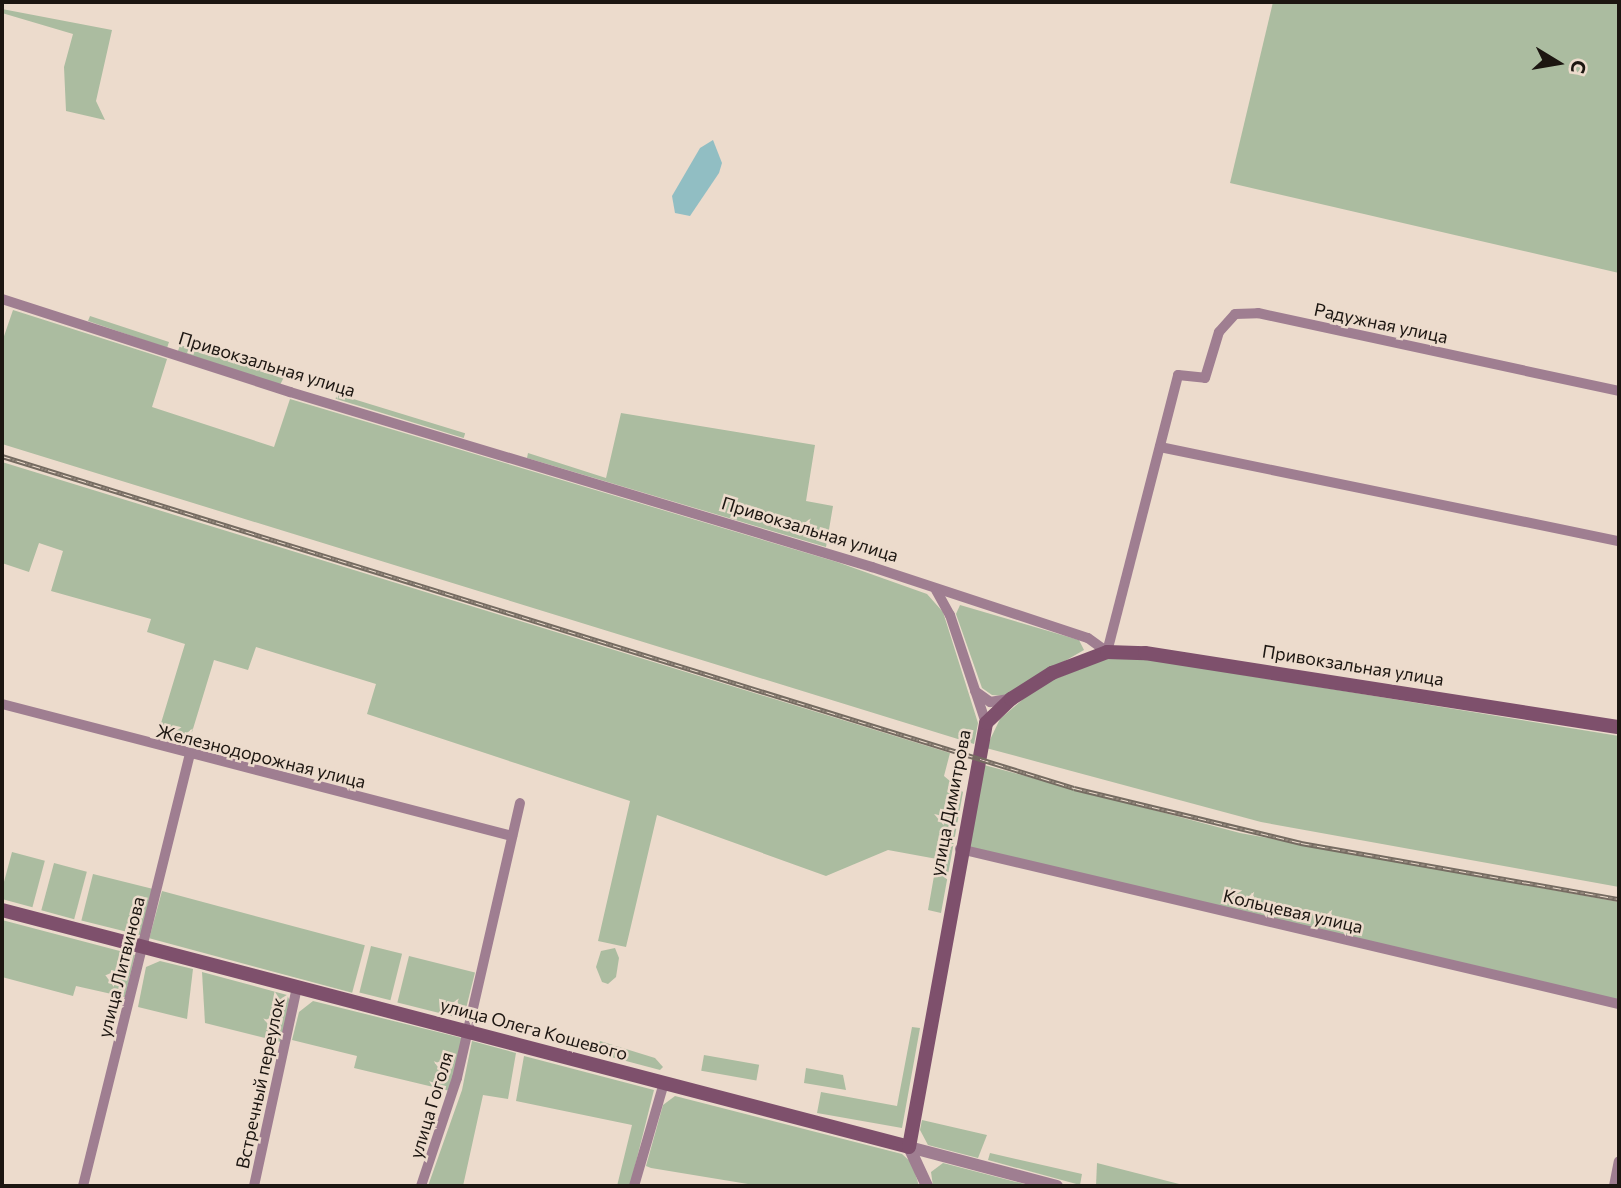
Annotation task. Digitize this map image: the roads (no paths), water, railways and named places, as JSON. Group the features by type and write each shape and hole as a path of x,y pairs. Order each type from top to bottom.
{"main road":[{"name":"улица Димитрова","path":"909,1147 960,849 986,723 1011,699 1068,665 1107,652"},
{"name":"Привокзальная улица","path":"1107,652 1156,654 1619,727"},
{"name":"улица Олега Кошевого","path":"2,910 909,1147"}],"street":[{"name":"Привокзальная улица","path":"2,299 290,392 828,553 1088,638 1107,652"},
{"name":"Радужная улица","path":"1160,447 1178,375 1205,377 1223,323 1235,314 1251,311 1619,391"},
{"path":"1107,652 1160,447 1619,541"},
{"path":"936,590 950,615 986,723"},
{"path":"975,691 990,702 1011,699"},
{"name":"Железнодорожная улица","path":"2,704 512,836"},
{"name":"улица Литвинова","path":"83,1186 191,755"},
{"path":"468,1031 520,803"},
{"name":"Кольцевая улица","path":"960,849 1619,1004"},
{"name":"Встречный переулок","path":"254,1186 298,987"},
{"name":"улица Гоголя","path":"421,1186 450,1103 468,1031"},
{"path":"634,1186 664,1083"},
{"path":"909,1147 927,1186"},
{"name":"улица Олега Кошевого","path":"909,1147 1057,1186"},
{"path":"1614,1186 1619,1161"}],"water":[{"path":"713,140 722,163 719,173 690,216 675,213 672,196 700,148"}],"railway":[{"path":"2,456 1074,788 1301,843 1619,899"}]}
